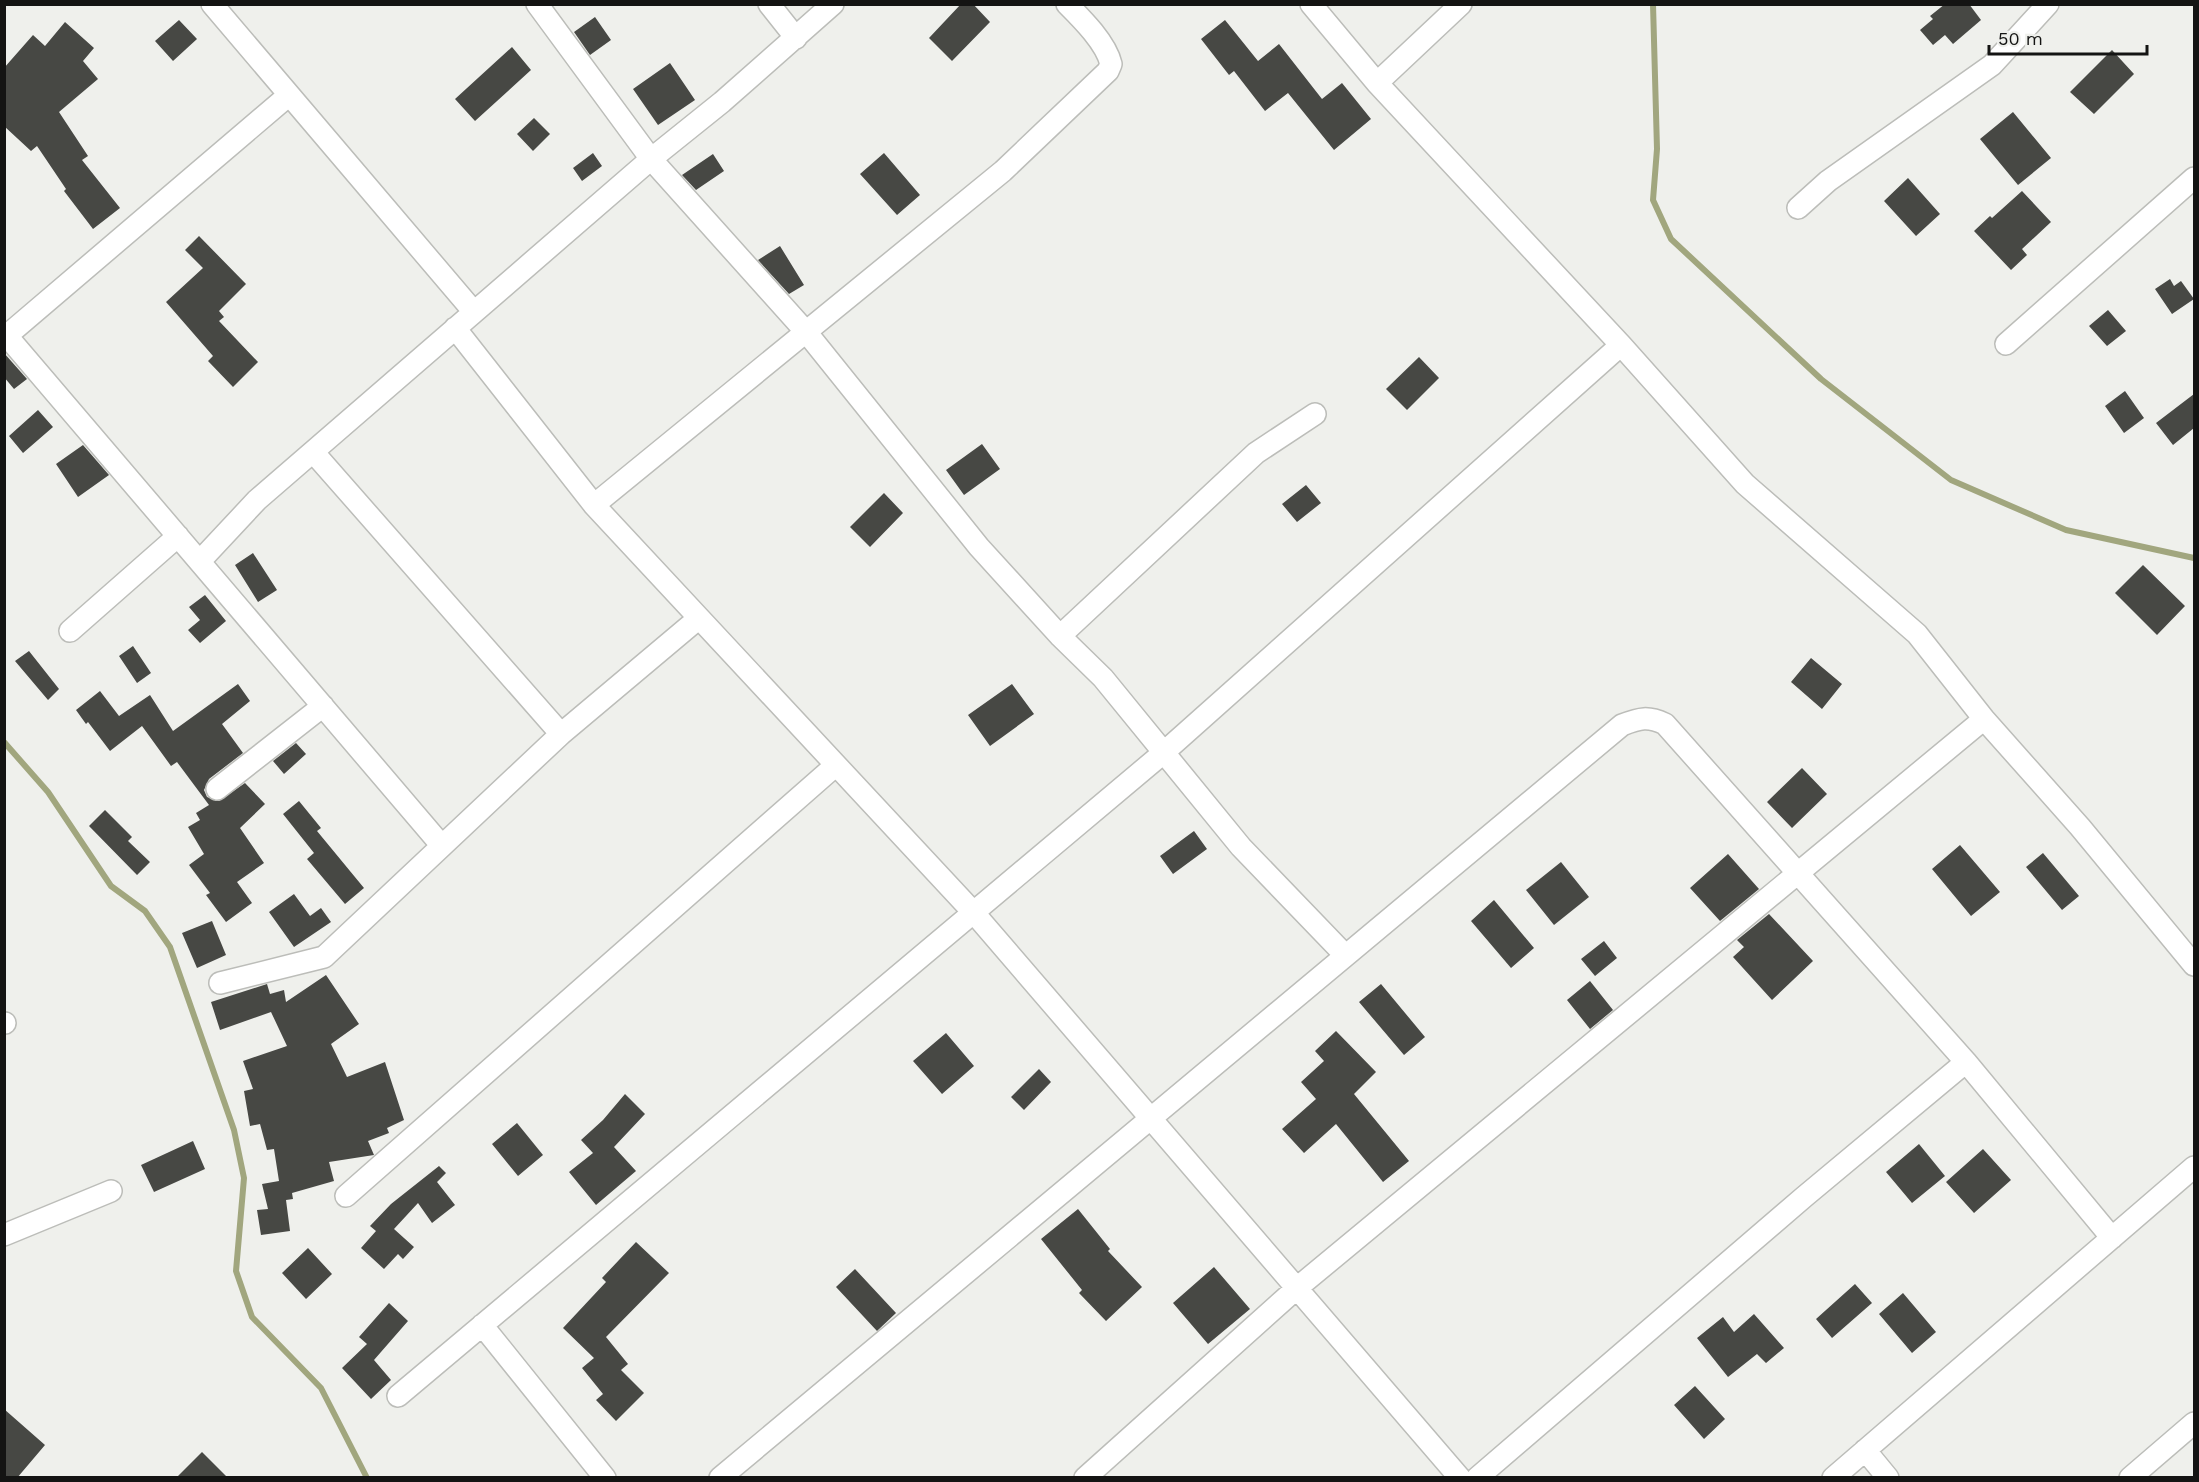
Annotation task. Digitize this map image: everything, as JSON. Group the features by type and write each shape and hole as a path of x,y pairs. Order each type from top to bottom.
{"street":[{"path":"212,4 474,312"},
{"path":"537,4 651,159 807,333 971,538 1060,636 1102,678 1162,754 1241,847 1345,955"},
{"path":"769,4 796,38"},
{"path":"200,561 257,500 833,4"},
{"path":"594,505 1003,171 1108,70 1111,64 1109,56 1080,16 1067,4"},
{"path":"1311,4 1377,83 1621,345 1746,484 1917,634 1984,719 2080,827 2194,965"},
{"path":"1377,83 1461,4"},
{"path":"1798,208 1828,181 1992,65 2048,4"},
{"path":"289,95 6,337 442,846"},
{"path":"2006,344 2194,178"},
{"path":"455,328 594,505 974,913 1460,1478"},
{"path":"398,1396 1162,754 1621,345"},
{"path":"1060,636 1256,453 1315,414"},
{"path":"314,453 561,734"},
{"path":"70,631 178,536"},
{"path":"220,982 324,957 561,734 699,618"},
{"path":"217,789 323,706"},
{"path":"720,1478 1622,725 1639,719 1651,717 1665,724 1966,1062 2112,1238"},
{"path":"1085,1478 1297,1288 1984,719"},
{"path":"346,1196 836,765"},
{"path":"1477,1478 1804,1197 1966,1062"},
{"path":"1833,1478 2194,1167"},
{"path":"4,1235 111,1191"},
{"path":"482,1325 605,1478"},
{"path":"2130,1478 2194,1423"},
{"path":"1865,1450 1888,1478"}],"building":[{"path":"961,4 973,4 990,22 952,61 929,38"},
{"path":"1945,4 1969,4 1981,20 1953,44 1945,35 1933,45 1920,30 1933,19 1930,16"},
{"path":"595,17 611,40 590,55 574,32"},
{"path":"179,20 197,39 173,61 155,41"},
{"path":"1225,20 1258,61 1279,44 1322,99 1342,83 1371,119 1334,150 1288,93 1265,111 1234,71 1229,75 1201,39"},
{"path":"65,22 94,48 83,61 98,79 59,112 88,156 82,160 120,208 93,229 64,191 66,189 37,146 31,151 4,126 4,68 33,35 45,46"},
{"path":"512,47 531,70 475,121 455,99"},
{"path":"2112,50 2134,74 2094,114 2070,92"},
{"path":"670,63 695,100 658,125 633,89"},
{"path":"2013,112 2051,158 2018,185 1980,139"},
{"path":"534,118 550,134 533,151 517,134"},
{"path":"593,153 602,166 582,181 573,168"},
{"path":"884,153 920,195 897,215 860,174"},
{"path":"713,154 724,171 696,190 682,175"},
{"path":"1908,178 1940,214 1916,236 1884,201"},
{"path":"2022,191 2051,222 2022,249 2027,255 2011,270 1974,231"},
{"path":"199,236 246,284 219,311 224,317 219,321 258,362 233,387 208,361 213,356 166,302 203,268 185,250"},
{"path":"780,246 804,285 789,294 758,260"},
{"path":"2170,279 2174,286 2181,281 2194,299 2172,314 2155,289"},
{"path":"2108,310 2126,331 2107,346 2089,326"},
{"path":"4,353 27,379 14,389 4,377"},
{"path":"1419,357 1439,378 1407,410 1386,389"},
{"path":"2125,391 2144,418 2124,433 2105,406"},
{"path":"2194,394 2194,428 2173,445 2156,423"},
{"path":"38,410 53,427 23,453 9,436"},
{"path":"982,444 1000,469 964,495 946,470"},
{"path":"83,445 109,475 78,497 56,464"},
{"path":"1306,485 1321,503 1297,522 1282,504"},
{"path":"884,493 903,513 870,547 850,527"},
{"path":"253,553 277,590 258,602 235,565"},
{"path":"2143,565 2185,606 2157,635 2115,593"},
{"path":"205,595 226,621 200,643 188,630 200,620 189,607"},
{"path":"133,646 151,673 137,683 119,656"},
{"path":"29,651 59,689 48,700 15,661"},
{"path":"1811,658 1842,684 1822,709 1791,682"},
{"path":"238,684 250,701 222,724 243,753 209,779 204,790 207,797 219,801 245,783 265,804 240,828 264,863 237,882 252,903 226,922 206,895 210,893 189,865 204,854 188,827 200,820 196,813 209,805 177,762 171,766 142,726 110,751 76,710 100,691 119,716 150,695 173,731"},
{"path":"1012,684 1034,714 990,746 968,715"},
{"path":"296,743 306,754 284,774 273,761"},
{"path":"1802,768 1827,794 1792,828 1767,802"},
{"path":"299,801 321,828 317,831 364,888 345,904 307,859 314,853 283,814"},
{"path":"105,810 132,837 128,841 150,862 137,875 89,826"},
{"path":"1194,831 1207,849 1173,874 1160,856"},
{"path":"1960,845 2000,892 1971,916 1932,869"},
{"path":"2043,853 2079,896 2062,910 2026,867"},
{"path":"1728,854 1759,889 1720,921 1690,888"},
{"path":"1561,862 1589,897 1554,925 1526,890"},
{"path":"294,894 310,916 321,908 331,922 294,947 269,912"},
{"path":"1494,900 1534,948 1511,968 1471,921"},
{"path":"1769,914 1813,961 1772,1000 1733,957 1744,947 1737,940"},
{"path":"212,921 226,955 197,968 182,933"},
{"path":"1604,941 1617,958 1595,976 1581,959"},
{"path":"326,975 359,1024 331,1044 347,1077 385,1062 404,1120 387,1128 389,1133 368,1141 374,1155 329,1162 334,1181 292,1193 293,1199 286,1200 290,1231 261,1235 257,1210 268,1209 262,1184 279,1181 274,1149 267,1150 260,1124 250,1126 244,1091 253,1089 243,1061 287,1046 271,1012 220,1030 211,1002 267,984 270,994 284,990 286,1002"},
{"path":"1590,981 1613,1010 1590,1029 1567,1000"},
{"path":"1381,984 1425,1037 1404,1055 1359,1002"},
{"path":"1336,1031 1376,1072 1354,1094 1409,1161 1383,1182 1336,1124 1304,1153 1282,1129 1316,1099 1301,1082 1324,1061 1315,1051"},
{"path":"946,1033 974,1066 942,1094 913,1061"},
{"path":"1039,1069 1051,1082 1024,1110 1011,1097"},
{"path":"625,1094 645,1114 614,1147 636,1171 596,1205 569,1172 593,1153 581,1140 603,1120"},
{"path":"517,1123 543,1155 518,1176 492,1144"},
{"path":"193,1141 205,1169 154,1192 141,1165"},
{"path":"1919,1144 1945,1176 1912,1203 1886,1172"},
{"path":"1983,1149 2011,1180 1974,1213 1946,1182"},
{"path":"439,1166 446,1173 437,1182 455,1205 432,1223 418,1203 394,1229 414,1247 403,1259 398,1254 384,1269 361,1248 376,1231 370,1226 391,1204"},
{"path":"1078,1209 1110,1249 1108,1251 1142,1287 1106,1321 1079,1293 1082,1290 1041,1239"},
{"path":"636,1242 669,1273 606,1337 628,1364 621,1370 644,1393 616,1421 596,1400 603,1394 582,1368 594,1358 563,1328 606,1282 602,1278"},
{"path":"308,1248 332,1274 306,1299 282,1273"},
{"path":"1214,1267 1250,1309 1208,1344 1173,1303"},
{"path":"855,1269 896,1313 877,1331 836,1287"},
{"path":"1855,1284 1872,1303 1832,1338 1816,1319"},
{"path":"1903,1293 1936,1332 1912,1353 1879,1314"},
{"path":"389,1303 408,1321 374,1360 391,1380 371,1399 342,1368 367,1344 359,1337"},
{"path":"1754,1314 1784,1348 1766,1363 1757,1354 1728,1377 1697,1338 1723,1317 1734,1332"},
{"path":"1695,1386 1725,1419 1704,1439 1674,1405"},
{"path":"4,1409 45,1445 17,1478 4,1478"},
{"path":"202,1452 228,1478 176,1478"}],"waterway":[{"path":"1653,4 1657,149 1653,200 1671,239 1821,379 1951,480 2066,530 2194,558"},
{"path":"4,742 48,792 111,886 145,911 170,947 234,1130 244,1178 236,1271 252,1317 321,1388 367,1478"}]}
